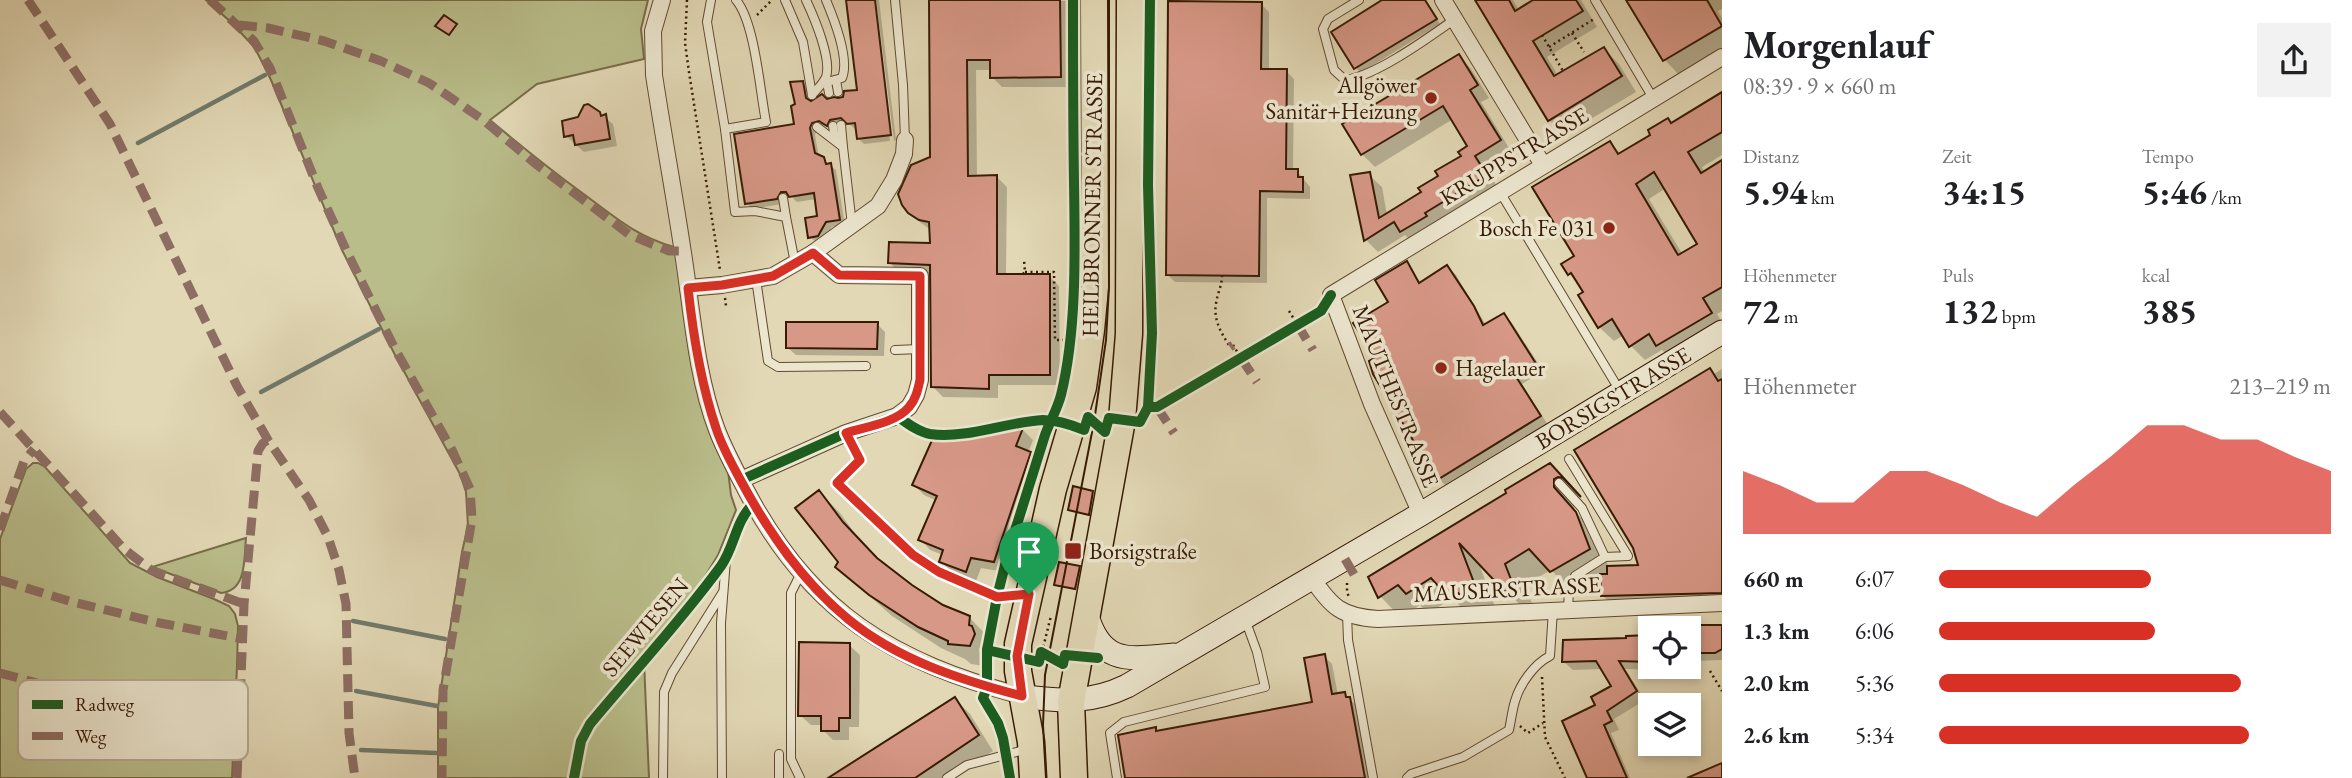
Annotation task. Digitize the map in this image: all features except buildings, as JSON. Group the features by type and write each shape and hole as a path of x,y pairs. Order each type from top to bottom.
{"main road":[{"name":"HEILBRONNER STRASSE","path":"1031,770 1017,656 1053,489 1081,396 1095,288 1094,0"},
{"name":"HEILBRONNER STRASSE","path":"1074,778 1071,702 1122,420 1129,334 1130,0"},
{"name":"BORSIGSTRASSE","path":"1022,696 1071,702 1090,700 1116,692 1312,579 1722,332"},
{"path":"1086,613 1095,638 1104,650 1114,655 1128,658 1180,655"}],"street":[{"path":"644,0 660,5 653,31 654,75 699,359 716,428 754,505 765,525 802,573 849,620 898,651 954,676 1022,696"},
{"path":"1443,0 1543,165"},
{"name":"KRUPPSTRASSE","path":"1331,295 1722,57"},
{"path":"688,288 773,276 813,253 878,206 894,180 904,154 905,140"},
{"path":"741,480 846,433 897,416 909,407 916,395 920,380 920,276 839,275 813,253"},
{"name":"MAUTHESTRASSE","path":"1331,295 1372,404 1421,514"},
{"path":"1312,579 1330,604 1347,614"},
{"name":"MAUSERSTRASSE","path":"1347,614 1378,619 1722,603"}],"lane":[{"path":"711,0 707,22 735,212 755,211 786,217"},
{"path":"724,128 767,125 748,26 736,0"},
{"path":"785,0 824,89"},
{"path":"806,0 821,38 827,74 824,89"},
{"path":"824,89 842,78 845,72 839,36 826,0"},
{"path":"895,0 905,140"},
{"path":"1359,0 1328,19 1323,29 1334,70 1345,80 1357,78 1402,54 1455,19"},
{"path":"1595,0 1653,98"},
{"path":"843,147 835,140 828,128 843,147 852,225"},
{"path":"1499,192 1621,394"},
{"path":"783,198 795,263"},
{"path":"755,279 768,361 778,366 866,366"},
{"path":"895,350 920,349"},
{"path":"846,433 860,460 837,483 913,555 939,572 997,597 1029,594"},
{"path":"1407,778 1463,757 1509,730 1515,700 1535,667 1550,656 1560,609 1575,576 1605,557 1628,556 1569,459"},
{"path":"1559,483 1582,508 1605,557"},
{"name":"SEEWIESEN","path":"574,778 581,741 590,724 709,582 726,559 743,514 754,505"},
{"path":"722,778 722,623 726,559"},
{"path":"800,778 791,759 791,593 802,573"},
{"path":"663,778 664,692 672,673 724,590"},
{"path":"1347,614 1373,778"},
{"path":"1117,778 1110,733 1124,722 1265,687 1257,652 1244,616"},
{"path":"779,754 779,778"},
{"path":"947,778 967,765 1031,770"}],"path":[{"path":"687,0 687,62 719,259"},
{"path":"748,26 772,0"},
{"path":"1549,47 1603,14"},
{"path":"1572,33 1584,52"},
{"path":"1542,35 1563,71"},
{"path":"1024,260 1024,273 1054,272 1055,340 1069,340"},
{"path":"1222,275 1216,304 1217,324 1241,358"},
{"path":"1289,311 1297,324"},
{"path":"1042,652 1051,616"},
{"path":"1542,660 1545,737 1565,778"},
{"path":"1710,671 1722,691"},
{"path":"1528,733 1543,723"}],"green space":[{"path":"206,0 648,0 641,29 644,59 537,84 490,120 617,219 637,232 674,247 727,463 736,510 718,555 678,621 644,661 649,778 438,778 438,707 468,526 466,492 460,474 342,250 255,48"},
{"path":"33,463 45,467 130,563 229,606 235,614 238,626 237,666 236,680 18,680 18,760 233,760 232,778 0,778 0,539 26,469"},
{"path":"246,538 240,580 236,587 229,591 221,593 152,567"}],"waterway":[{"path":"138,143 265,75"},
{"path":"261,392 379,329"},
{"path":"353,621 445,639"},
{"path":"356,691 437,706"},
{"path":"361,750 436,753"}],"tram line":[{"path":"1046,778 1043,725 1045,675 1094,422 1106,340 1109,287 1109,0"}],"marked path":[{"path":"28,0 110,124 237,386 268,440 309,500 328,537 346,604 349,733 355,778"},
{"path":"210,0 254,41 270,68 347,252 470,489 472,519 443,690 442,778"},
{"path":"239,25 268,28 324,41 381,61 429,83 482,119 537,165 630,235 669,251 683,251"},
{"path":"1297,324 1313,350"},
{"path":"1241,358 1257,382"},
{"path":"1157,407 1174,433"},
{"path":"0,412 124,549 151,570 244,604"},
{"path":"241,680 244,604 258,451 268,440"},
{"path":"0,530 24,461 34,449"},
{"path":"1345,559 1356,578"},
{"path":"0,580 69,601 243,639"},
{"path":"0,673 26,680"},
{"path":"237,778 238,760"}],"cycle path":[{"path":"1010,778 998,723 983,698 987,687 987,650 997,597 1045,435 1058,406 1070,344 1075,262 1073,0"},
{"path":"574,778 581,741 590,724 690,606 726,558 742,518 753,504 741,480 846,433 897,416 921,431 944,435 1043,420 1084,430 1088,417 1105,432 1109,418 1140,422 1148,407 1152,333 1148,185 1150,0"},
{"path":"1148,407 1157,407 1321,311 1331,295"},
{"path":"987,650 1039,662 1041,652 1063,664 1065,655 1098,658"}],"place":[{"name":"Allgöwer Sanitär+Heizung","path":"1431,98"},
{"name":"Bosch Fe 031","path":"1609,228"},
{"name":"Hagelauer","path":"1441,368"},
{"name":"Borsigstraße","path":"1073,551"}],"route":[{"path":"813,253 839,275 920,276 920,380 916,395 909,407 897,416 846,433 860,460 837,483 891,536 939,572 997,597 1029,594 1017,656 1022,696 970,682 924,664 849,620 823,596 785,553 758,514 730,460 716,428 699,359 688,288 773,276 813,253"}]}
